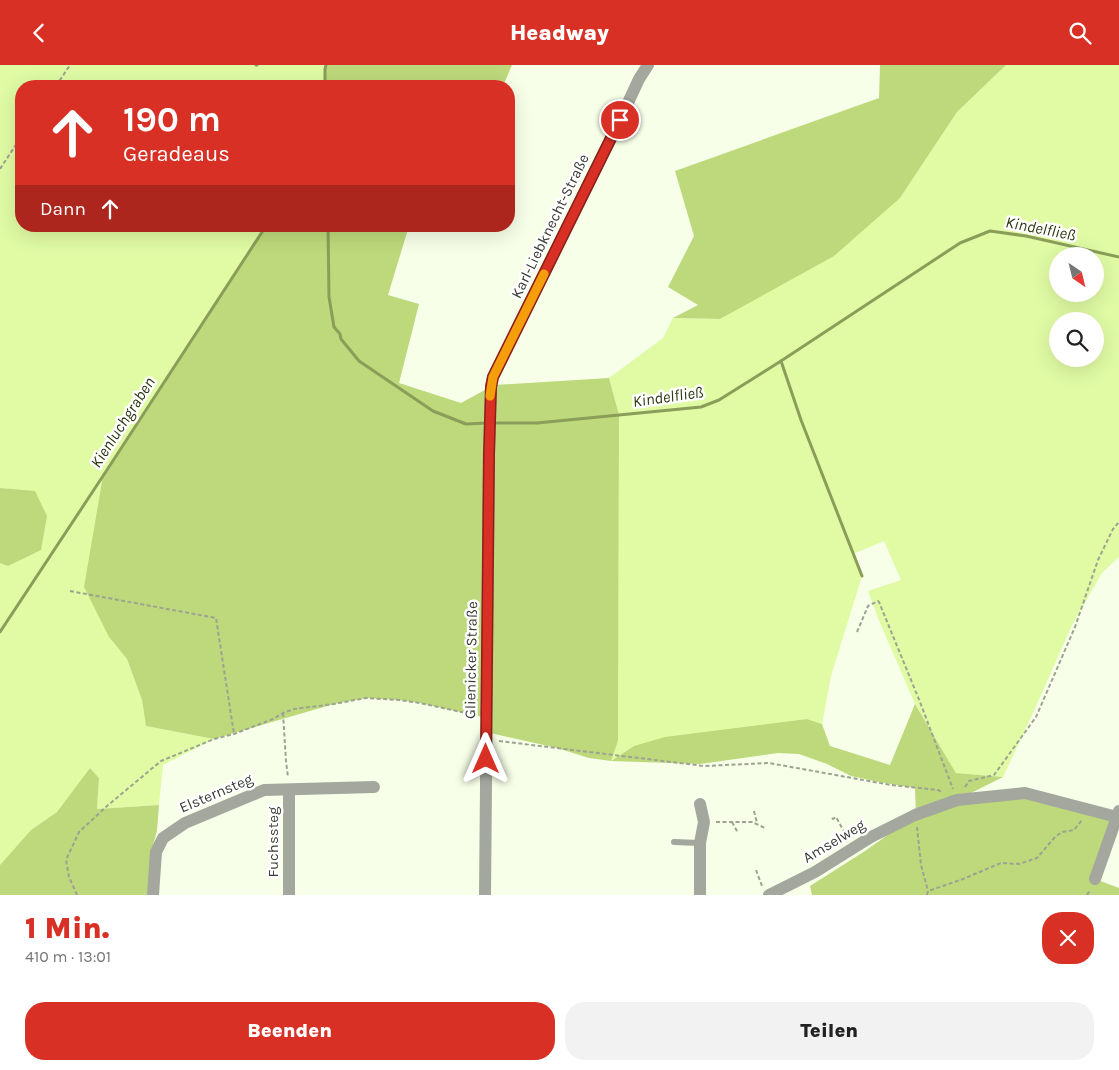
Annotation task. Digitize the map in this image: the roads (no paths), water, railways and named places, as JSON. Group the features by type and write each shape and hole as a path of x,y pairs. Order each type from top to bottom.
{"street":[{"name":"Karl-Liebknecht-Straße","path":"489,454 490,403 493,377 639,79 648,65"},
{"name":"Glienicker Straße","path":"485,895 489,454"},
{"name":"Elsternsteg","path":"153,895 156,853 163,838 185,823 264,790 374,787"},
{"name":"Fuchssteg","path":"289,790 289,895"},
{"name":"Amselweg","path":"766,891 815,872 871,837 916,815 957,800 1025,793 1090,810 1118,813"},
{"path":"700,804 704,821 700,843 700,895"},
{"path":"1095,879 1118,813"}],"lane":[{"path":"674,842 700,843"}],"waterway":[{"name":"Kindelfließ","path":"325,80 326,65"},
{"name":"Kindelfließ","path":"493,423 537,423 701,407 719,400 781,361 960,243 990,231 1026,236 1119,257"},
{"name":"Kienluchgraben","path":"0,632 262,232"},
{"name":"Kindelfließ","path":"328,232 329,297 334,327 359,361 433,411 466,424 487,423"},
{"path":"781,361 801,420 862,576"}]}
